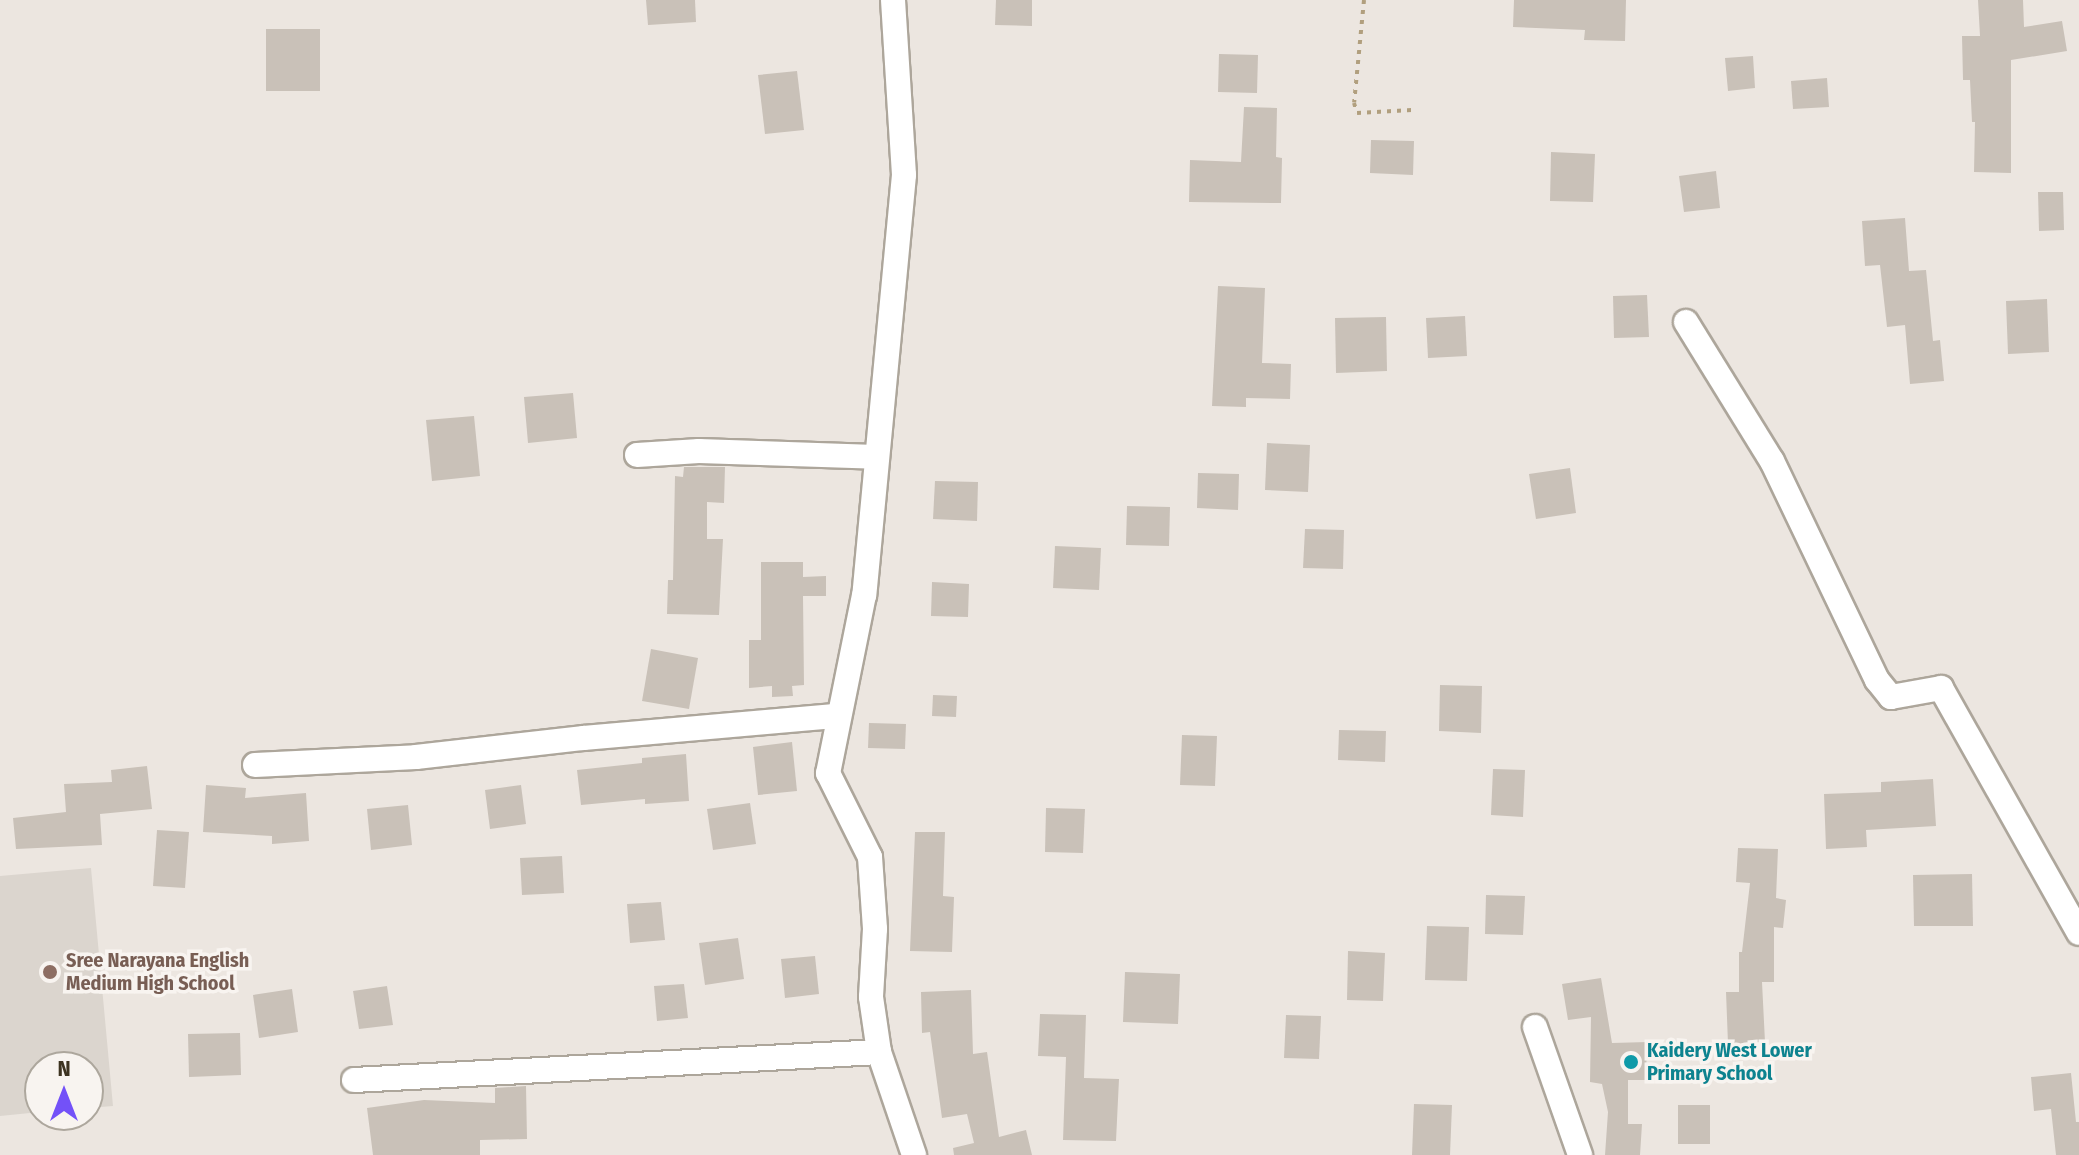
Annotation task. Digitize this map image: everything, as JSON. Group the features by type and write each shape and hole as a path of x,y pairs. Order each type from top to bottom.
{"street":[{"path":"893,0 904,175 864,595 837,716 828,773 870,857 875,929 871,997 879,1052 914,1155"},
{"path":"1686,322 1772,461 1877,680 1891,697 1941,688 2079,933"},
{"path":"637,455 699,451 876,457"},
{"path":"255,765 416,757 584,738 837,716"},
{"path":"1535,1027 1580,1155"},
{"path":"354,1080 879,1052"}],"path":[{"path":"1364,0 1354,103 1357,113 1412,110"}],"shaded area":[{"name":"Sree Narayana English Medium High School","path":"91,868 113,1106 104,1107 104,1051 24,1051 24,1114 0,1116 0,876"}],"building":[{"path":"646,0 695,0 696,22 648,25"},
{"path":"996,0 1032,0 1032,26 995,25"},
{"path":"1514,0 1626,0 1625,41 1584,40 1585,30 1513,27"},
{"path":"1978,0 2023,0 2024,27 2062,21 2067,51 2011,60 2011,173 1974,172 1975,122 1972,122 1970,80 1963,80 1962,36 1980,36"},
{"path":"266,29 320,29 320,91 266,91"},
{"path":"1219,54 1258,55 1257,93 1218,92"},
{"path":"1753,56 1755,88 1728,91 1725,58"},
{"path":"797,71 804,130 765,134 758,75"},
{"path":"1827,78 1829,107 1793,109 1791,81"},
{"path":"1244,107 1277,108 1276,157 1282,158 1281,203 1189,202 1190,160 1241,162"},
{"path":"1371,140 1414,141 1413,175 1370,173"},
{"path":"1551,152 1595,154 1593,202 1550,201"},
{"path":"1716,171 1720,208 1684,212 1679,176"},
{"path":"2038,192 2063,192 2064,230 2039,231"},
{"path":"1905,218 1909,271 1926,270 1933,341 1940,340 1944,381 1910,384 1905,325 1887,327 1880,265 1865,266 1862,221"},
{"path":"1218,286 1265,288 1262,363 1291,364 1290,399 1246,398 1246,407 1212,406"},
{"path":"1647,295 1649,337 1614,338 1613,296"},
{"path":"2047,299 2049,352 2008,354 2006,301"},
{"path":"1465,316 1467,356 1428,358 1426,318"},
{"path":"1386,317 1387,371 1336,373 1335,318"},
{"path":"573,393 577,438 528,443 524,397"},
{"path":"474,416 480,476 432,481 426,420"},
{"path":"1267,443 1310,445 1308,492 1265,490"},
{"path":"684,467 725,467 724,503 707,502 707,539 723,539 719,615 667,614 668,580 673,580 675,476 683,477"},
{"path":"1570,468 1576,513 1536,519 1529,474"},
{"path":"1198,473 1239,474 1238,510 1197,508"},
{"path":"935,481 978,482 977,521 933,519"},
{"path":"1127,506 1170,507 1169,546 1126,545"},
{"path":"1305,529 1344,530 1343,569 1303,568"},
{"path":"1055,546 1101,548 1099,590 1053,588"},
{"path":"761,562 803,562 803,577 826,576 826,596 803,596 804,685 792,686 793,696 772,697 772,686 749,688 749,640 761,640"},
{"path":"932,582 969,584 968,617 931,616"},
{"path":"651,649 698,658 689,709 642,701"},
{"path":"1440,685 1482,686 1481,733 1439,731"},
{"path":"933,695 957,696 956,717 932,716"},
{"path":"869,723 906,724 905,749 868,748"},
{"path":"1339,730 1386,731 1385,762 1338,760"},
{"path":"1182,735 1217,736 1215,786 1180,785"},
{"path":"792,742 797,791 758,795 753,747"},
{"path":"686,754 689,801 645,804 645,799 581,805 577,770 642,763 642,758"},
{"path":"147,766 152,809 100,814 102,845 16,849 13,818 66,812 64,784 112,782 111,770"},
{"path":"1493,769 1525,770 1523,817 1491,815"},
{"path":"1933,779 1936,826 1866,830 1867,847 1826,849 1824,794 1881,792 1881,782"},
{"path":"206,785 246,788 245,798 306,793 309,841 272,844 272,836 203,832"},
{"path":"521,785 526,824 490,829 485,790"},
{"path":"750,803 756,844 713,850 707,809"},
{"path":"408,805 412,845 371,850 367,809"},
{"path":"1046,808 1085,809 1083,853 1045,852"},
{"path":"157,830 189,832 185,888 153,886"},
{"path":"915,832 945,832 943,896 954,897 952,952 910,951"},
{"path":"1738,848 1778,849 1776,898 1786,900 1783,928 1774,927 1774,982 1762,982 1765,1042 1728,1044 1726,992 1739,992 1739,952 1742,952 1750,883 1736,882"},
{"path":"562,856 564,893 522,895 520,858"},
{"path":"1972,874 1973,926 1914,926 1913,875"},
{"path":"1486,895 1525,896 1523,935 1485,934"},
{"path":"661,902 665,940 630,943 627,904"},
{"path":"1427,926 1469,927 1467,981 1425,980"},
{"path":"738,938 744,979 705,985 699,943"},
{"path":"1348,951 1385,953 1383,1001 1347,1000"},
{"path":"815,956 819,994 785,998 781,959"},
{"path":"1125,972 1180,974 1178,1024 1123,1022"},
{"path":"1601,978 1612,1043 1648,1042 1645,1080 1628,1080 1628,1124 1642,1124 1640,1155 1605,1155 1608,1112 1602,1084 1590,1082 1591,1017 1568,1020 1562,984"},
{"path":"684,984 688,1018 657,1021 654,986"},
{"path":"387,986 393,1025 359,1029 353,991"},
{"path":"292,989 298,1032 259,1038 253,995"},
{"path":"971,990 973,1054 987,1052 999,1137 1026,1130 1032,1155 954,1155 953,1148 974,1143 967,1114 942,1118 930,1032 922,1033 921,992"},
{"path":"1040,1014 1086,1015 1084,1078 1119,1079 1116,1141 1063,1140 1066,1057 1038,1056"},
{"path":"1286,1015 1321,1016 1319,1059 1284,1058"},
{"path":"240,1033 241,1075 189,1077 188,1034"},
{"path":"2071,1073 2076,1122 2079,1122 2079,1155 2056,1155 2051,1109 2034,1111 2031,1077"},
{"path":"526,1086 527,1139 480,1140 480,1155 373,1155 367,1108 424,1100 495,1103 495,1088"},
{"path":"1414,1104 1452,1105 1450,1155 1412,1155"},
{"path":"1678,1105 1710,1105 1710,1144 1678,1144"}],"place":[{"name":"Sree Narayana English Medium High School","path":"50,972"},
{"name":"Kaidery West Lower Primary School","path":"1631,1062"}]}
